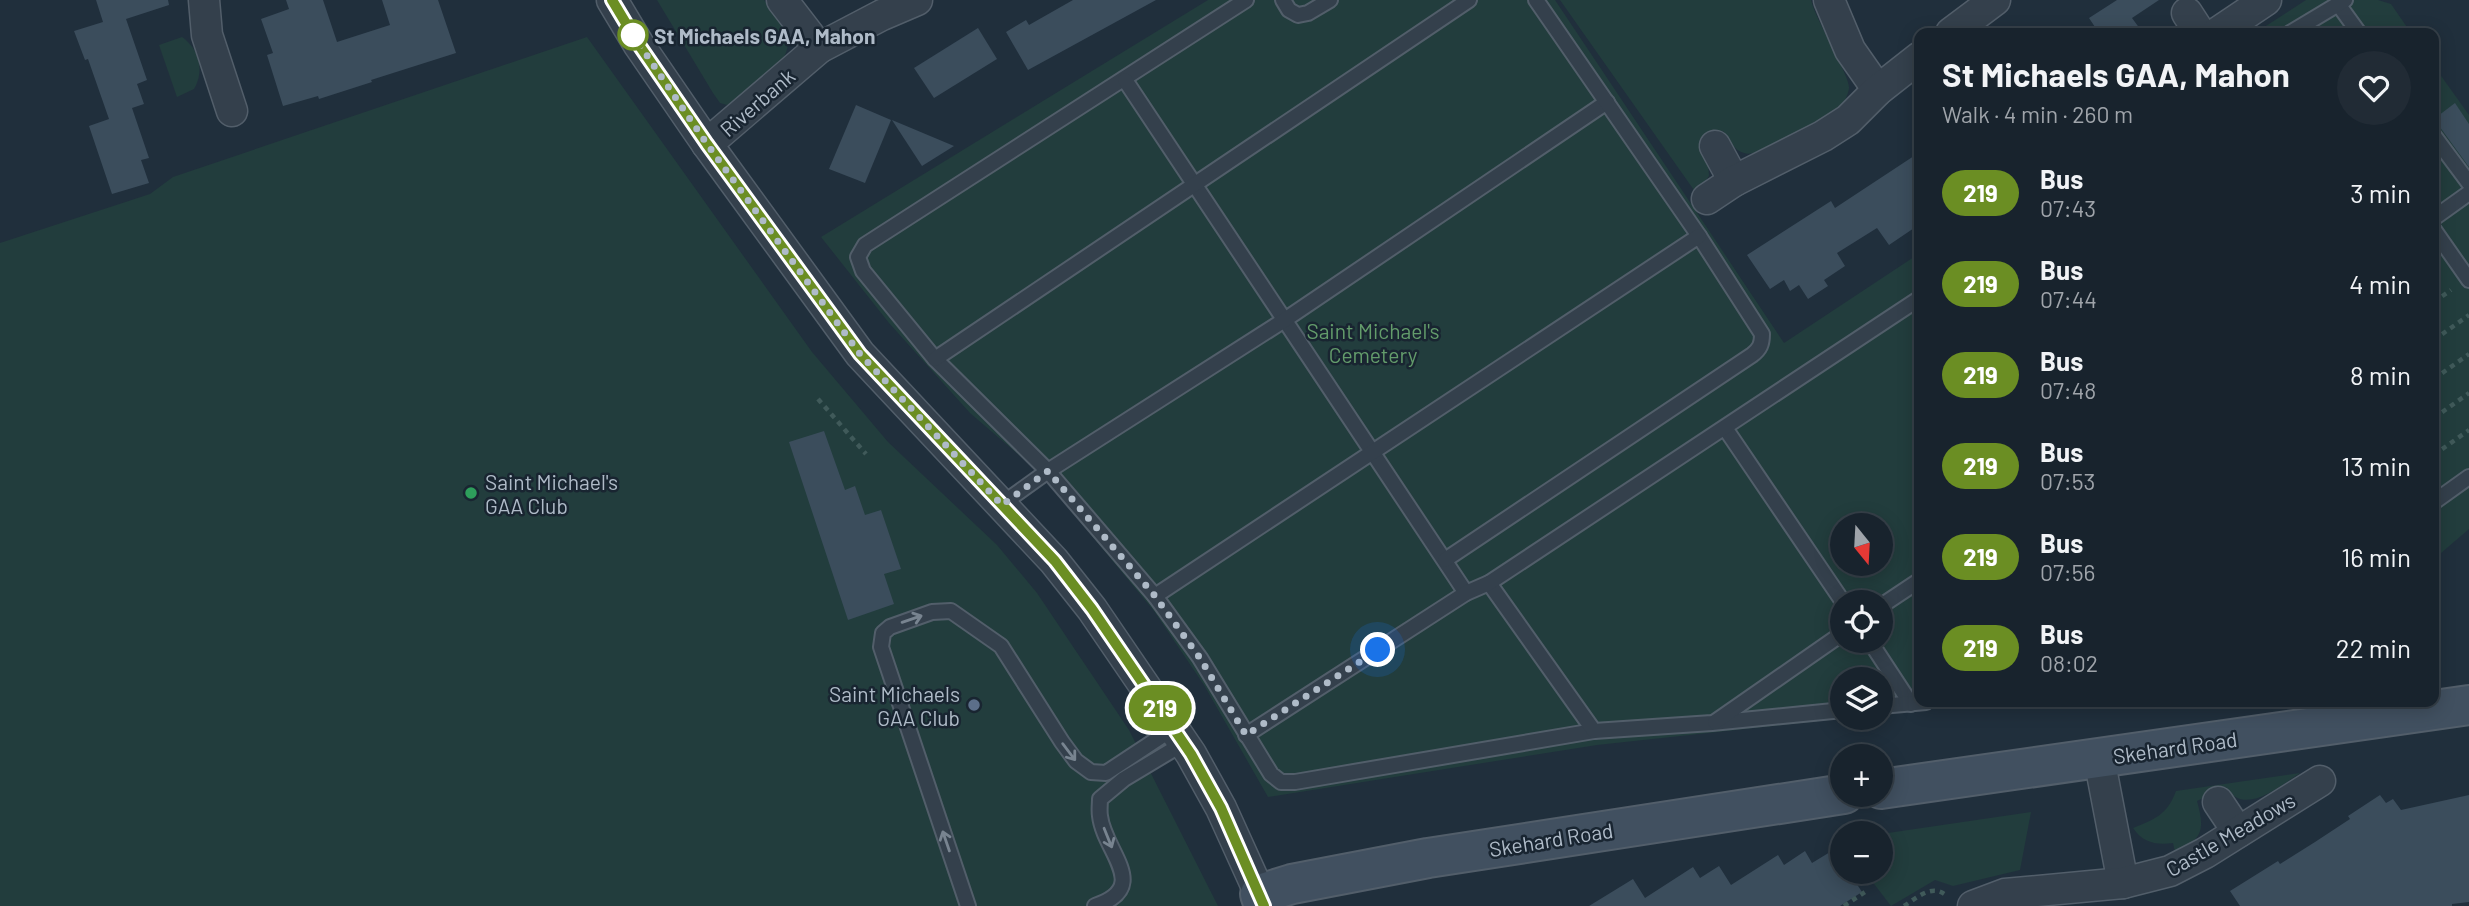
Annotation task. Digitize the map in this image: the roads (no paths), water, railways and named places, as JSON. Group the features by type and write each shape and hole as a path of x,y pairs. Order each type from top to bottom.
{"street":[{"path":"204,0 207,35 232,111"},
{"path":"612,0 639,45 707,144 860,354 1074,585 1179,736 1221,808 1262,900"},
{"path":"782,0 819,48"},
{"name":"Riverbank","path":"707,144 819,48 917,0"},
{"path":"1829,0 1850,50 1878,90"},
{"path":"1958,28 1995,0"},
{"path":"2224,28 2266,0"},
{"path":"1707,199 1734,181 1814,143 1848,120 1878,90 1914,62"},
{"path":"1716,146 1734,181"},
{"name":"Skehard Road","path":"1893,787 2469,705"},
{"path":"2099,758 2123,883"},
{"name":"Castle Meadows","path":"1973,906 2005,894 2123,883 2170,871 2320,781"},
{"name":"Skehard Road","path":"1262,900 1292,884 1428,858 1830,796"},
{"path":"2218,802 2238,832"}],"lane":[{"path":"1246,0 865,246 858,257 863,271 935,359 1048,471 1155,596 1200,658 1271,774 1281,782 1295,782 1594,731 1830,711"},
{"path":"1283,0 1289,10 1298,15 1308,13 1330,0"},
{"path":"935,359 1469,0"},
{"path":"1445,560 1759,349 1762,334 1699,236 1536,0"},
{"path":"2302,28 2341,2 2356,28"},
{"path":"1125,80 1466,593"},
{"path":"1002,505 1048,471 1286,319 1607,102"},
{"path":"2439,143 2469,183"},
{"path":"2439,214 2469,193"},
{"path":"1155,596 1699,236"},
{"path":"2439,237 2469,280"},
{"path":"1246,735 1466,593 1489,583 1914,302"},
{"path":"1725,428 1835,590"},
{"path":"2439,498 2469,477"},
{"path":"1489,583 1594,731"},
{"path":"1893,598 1914,584"},
{"path":"968,906 881,647 883,633 890,627 932,612 951,611 1001,646 1062,742 1076,761 1091,772 1106,773 1179,736"},
{"path":"1712,723 1830,641"},
{"path":"1879,653 1914,698"},
{"path":"1893,705 1914,703"},
{"path":"1095,906 1110,901 1118,894 1124,876 1100,817 1100,799 1179,736"}],"place":[{"name":"St Michaels GAA, Mahon","path":"633,35"},
{"name":"Saint Michael's GAA Club","path":"471,493"},
{"name":"Saint Michaels GAA Club","path":"974,705"}],"park label":[{"name":"Saint Michael's Cemetery","path":"1373,342"}]}
